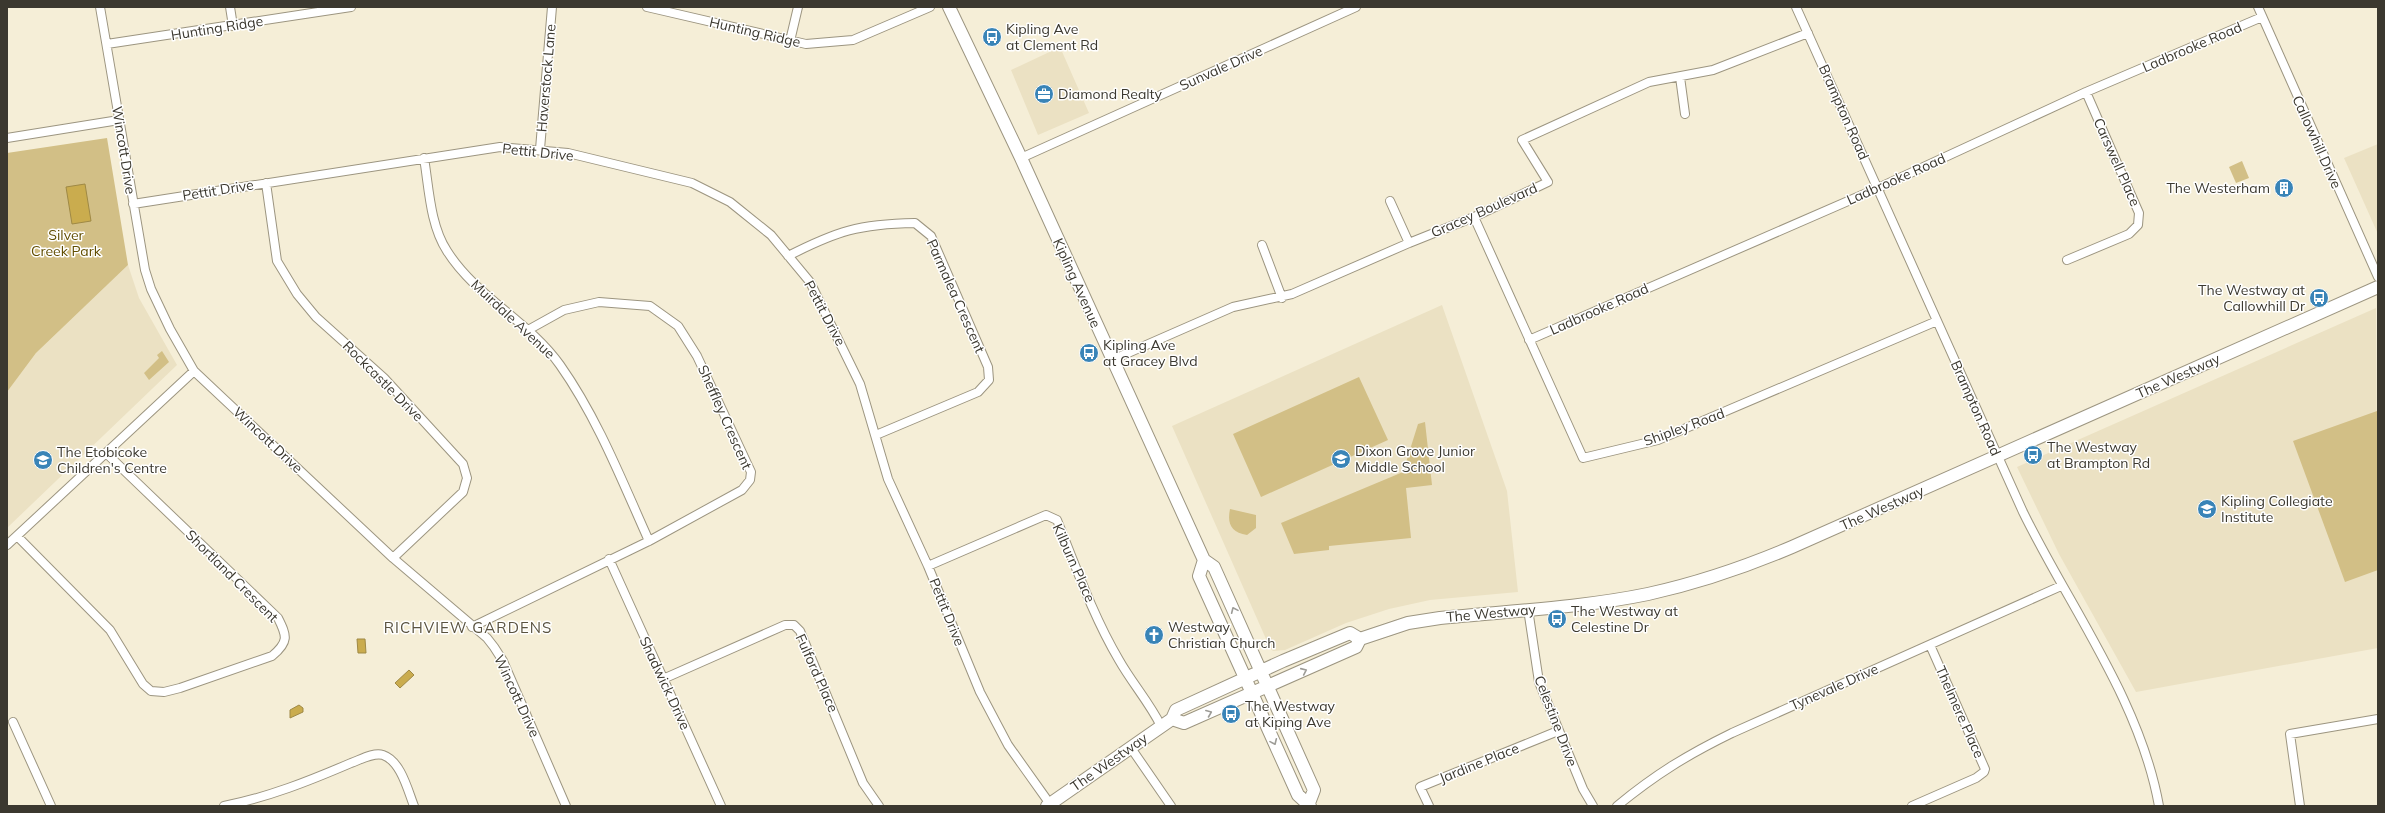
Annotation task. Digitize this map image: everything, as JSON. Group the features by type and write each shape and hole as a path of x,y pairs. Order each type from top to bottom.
{"main road":[{"name":"Kipling Avenue","path":"949,7 1021,158 1204,560 1214,567 1314,790 1310,804 1298,795 1199,576 1204,560"},
{"name":"The Westway","path":"1172,720 1184,723 1356,647 1360,640 1422,620 1632,597 1721,574 1792,547 2378,287"},
{"name":"The Westway","path":"1048,805 1161,726 1172,720 1176,710 1245,678 1350,633 1360,640"}],"street":[{"name":"Wincott Drive","path":"100,7 133,204 151,289 170,329 194,371 393,558 472,627 487,638 503,660 566,806"},
{"path":"230,7 233,26"},
{"name":"Hunting Ridge","path":"107,44 351,7"},
{"name":"Haverstock Lane","path":"540,150 552,7"},
{"name":"Hunting Ridge","path":"647,7 790,41 814,44 853,40 930,7"},
{"path":"790,41 798,7"},
{"name":"Sunvale Drive","path":"1021,158 1356,7"},
{"name":"Brampton Road","path":"1796,7 2023,512 2061,586 2119,688 2140,737 2158,806"},
{"name":"Callowhill Drive","path":"2258,7 2378,277"},
{"name":"Ladbrooke Road","path":"1529,340 1878,188 2086,92 2262,17"},
{"name":"Gracey Boulevard","path":"1112,360 1234,307 1282,298 1409,243 1474,217 1548,182 1522,140 1649,82 1714,70 1808,32"},
{"path":"1680,77 1685,114"},
{"name":"Carswell Place","path":"2067,260 2129,234 2138,225 2140,213 2086,92"},
{"path":"7,138 119,120"},
{"name":"Pettit Drive","path":"133,204 500,147 568,153 692,183 730,202 772,235 810,282 847,354 860,384 888,479 928,566 980,692 1008,745 1048,805"},
{"name":"Muirdale Avenue","path":"424,158 434,217 447,251 470,279 528,330 559,364 586,404 649,541"},
{"name":"Rockcastle Drive","path":"266,183 277,261 297,294 316,317 384,378 463,464 467,478 463,492 393,558"},
{"path":"1390,201 1409,243"},
{"name":"Shipley Road","path":"1474,217 1583,458 1658,440 1937,321"},
{"name":"Parmalea Crescent","path":"788,256 830,235 858,226 915,223 931,236 988,367 989,380 978,392 876,435"},
{"path":"1262,245 1282,298"},
{"name":"Sheffley Crescent","path":"472,627 649,541 742,490 750,480 751,472 697,356 678,326 650,306 599,302 564,310 528,330"},
{"path":"7,545 194,371"},
{"name":"Shortland Crescent","path":"17,536 110,630 143,684 151,691 164,692 180,688 272,656 283,647 286,634 278,618 106,453"},
{"name":"Kilburn Place","path":"928,566 1046,515 1057,520 1084,587 1118,659 1152,707 1161,726"},
{"name":"Shadwick Drive","path":"609,560 722,806"},
{"name":"Tynevale Drive","path":"1617,806 1653,777 1708,745 2061,586"},
{"name":"Celestine Drive","path":"1528,609 1539,682 1558,731 1593,806"},
{"name":"Fulford Place","path":"663,679 785,625 794,625 800,631 863,783 879,806"},
{"name":"Thelmere Place","path":"1912,806 1976,778 1984,772 1985,769 1930,644"},
{"path":"2300,806 2290,734 2378,719"},
{"path":"13,722 52,806"},
{"name":"Jardine Place","path":"1429,806 1420,787 1558,731"},
{"path":"1131,748 1170,806"},
{"path":"224,806 256,800 300,786 369,756 383,755 395,763 414,806"}],"shaded area":[{"path":"1060,47 1089,113 1038,135 1011,70"},
{"path":"2378,144 2378,234 2344,158"},
{"path":"85,184 91,221 72,224 66,187"},
{"name":"The Etobicoke Children's Centre","path":"128,265 139,298 177,365 7,528 7,392 36,353"},
{"name":"Dixon Grove Junior Middle School","path":"1442,305 1507,491 1518,592 1430,600 1389,609 1346,623 1285,650 1273,651 1270,648 1172,426"},
{"name":"Kipling Collegiate Institute","path":"2376,308 2378,648 2136,692 2059,554 2017,467"},
{"path":"357,639 365,639 366,653 358,653"},
{"path":"409,670 414,675 400,688 395,683"},
{"path":"299,705 303,708 303,712 290,718 290,710"}],"green space":[{"name":"Silver Creek Park","path":"107,138 128,265 36,353 7,392 7,153"},
{"path":"2242,161 2249,178 2236,183 2229,167"},
{"path":"162,351 169,362 149,380 144,373 159,358 157,355"},
{"path":"1359,377 1388,440 1261,497 1233,434"},
{"path":"2377,411 2378,570 2345,582 2293,441"},
{"path":"1425,422 1432,485 1406,488 1411,538 1329,546 1329,550 1294,554 1281,523 1403,472 1418,424"},
{"path":"1230,509 1256,515 1256,528 1247,535 1237,532 1230,523"}],"place":[{"name":"Kipling Ave at Clement Rd","path":"992,37"},
{"name":"Diamond Realty","path":"1044,94"},
{"name":"The Westerham","path":"2284,188"},
{"name":"The Westway at Callowhill Dr","path":"2319,298"},
{"name":"Kipling Ave at Gracey Blvd","path":"1089,353"},
{"name":"The Westway at Brampton Rd","path":"2033,455"},
{"name":"Dixon Grove Junior Middle School","path":"1341,459"},
{"name":"The Etobicoke Children's Centre","path":"43,460"},
{"name":"Kipling Collegiate Institute","path":"2207,509"},
{"name":"The Westway at Celestine Dr","path":"1557,619"},
{"name":"Westway Christian Church","path":"1154,635"},
{"name":"The Westway at Kiping Ave","path":"1231,714"}],"district":[{"name":"RICHVIEW GARDENS","path":"468,628"}]}
